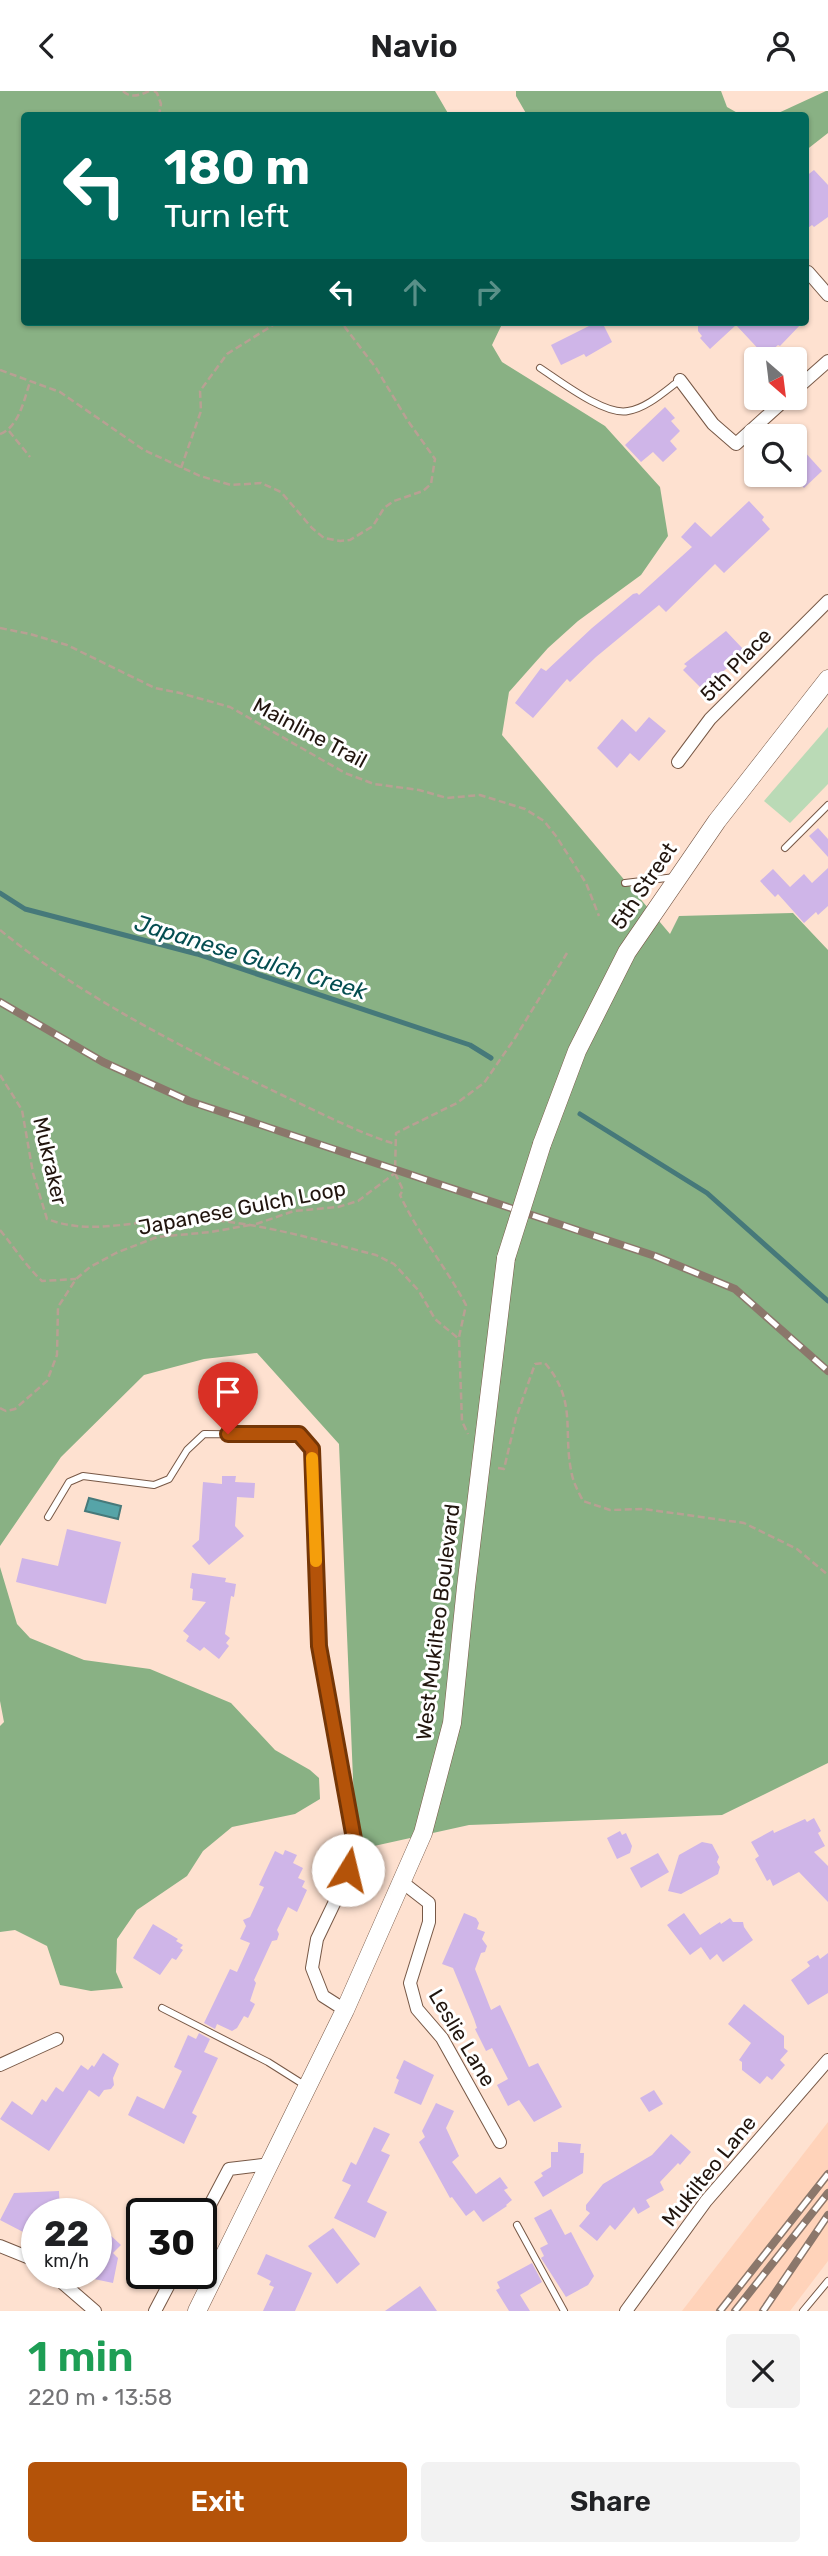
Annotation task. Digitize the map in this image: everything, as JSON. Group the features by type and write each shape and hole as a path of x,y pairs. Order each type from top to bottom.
{"main road":[{"name":"5th Street","path":"542,1145 577,1051 627,952 716,821 828,679"},
{"name":"West Mukilteo Boulevard","path":"197,2311 345,2010 423,1833 452,1723 506,1258 542,1145"}],"street":[{"path":"809,273 828,295"},
{"path":"807,380 828,361"},
{"path":"680,380 713,424 736,444 774,410"},
{"name":"5th Place","path":"678,762 710,719 828,601"},
{"path":"313,1469 319,1646 356,1850 317,1939 312,1968 323,1996 345,2010"},
{"name":"Leslie Lane","path":"402,1882 429,1903 429,1922 410,1983 417,2009 442,2038 500,2141"},
{"path":"0,2065 57,2039"},
{"name":"Mukilteo Lane","path":"626,2311 706,2201 828,2060"},
{"path":"214,2198 229,2169 270,2164"},
{"path":"0,2246 21,2254"},
{"path":"69,2289 94,2311"},
{"path":"155,2311 166,2289"}],"lane":[{"path":"540,368 602,406 626,412 657,397 680,380"},
{"path":"785,848 828,804"},
{"path":"625,883 677,877"},
{"path":"48,1517 69,1482 83,1476 154,1485 169,1479 187,1450 204,1434 299,1434 312,1449 313,1469"},
{"path":"162,2008 268,2061 307,2087"},
{"path":"517,2225 564,2311"},
{"path":"803,2311 828,2281"}],"path":[{"path":"123,91 127,95 135,96 149,91"},
{"path":"154,91 161,104 160,112"},
{"path":"181,468 201,411 200,391 227,354 272,326"},
{"path":"0,370 60,392 144,450 181,468 231,485 261,483 271,487 281,492 324,538 350,540 373,526 384,508 394,501 423,491 431,484 435,459 408,421 376,367 344,326"},
{"path":"0,434 9,431 21,409 30,381"},
{"path":"9,431 30,457"},
{"name":"Mainline Trail","path":"0,628 67,645 155,688 230,707 345,773 374,784 419,790 447,798 481,795 525,809 544,821 556,836 586,883 599,916"},
{"path":"0,930 96,997 173,1041 314,1110 396,1144"},
{"path":"567,953 484,1083 457,1103 396,1133 395,1173 403,1190 400,1195 408,1213 449,1272 466,1305 458,1339 462,1420 482,1467 505,1469 516,1418 535,1364 545,1363 555,1375 567,1404 572,1478 583,1501 610,1510 644,1509 744,1523 797,1549 828,1575"},
{"name":"Mukraker","path":"0,1075 22,1110 33,1173 47,1219 66,1226 102,1228 194,1219 255,1224"},
{"name":"Japanese Gulch Loop","path":"0,1408 6,1411 15,1409 47,1381 57,1355 58,1307 76,1279 90,1267 116,1253 157,1237 211,1232 255,1224 294,1212 338,1207 358,1201 395,1173"},
{"path":"255,1224 376,1255 394,1264 419,1291 435,1319 458,1339"},
{"path":"0,1230 29,1270 42,1281 76,1279"}],"shaded area":[{"path":"828,2122 828,2261 790,2311 682,2311"}],"green space":[{"path":"0,91 435,91 447,112 21,112 21,326 501,326 492,345 502,362 605,426 660,487 668,536 641,575 578,621 548,648 509,692 502,735 670,934 679,916 793,913 828,950 828,1763 722,1815 469,1825 356,1850 339,1444 257,1353 204,1359 144,1375 61,1457 0,1546"},
{"path":"516,91 721,91 727,107 736,112 525,112"},
{"path":"828,91 828,133 809,148 809,112 780,112"},
{"path":"828,727 828,784 790,823 764,801"},
{"path":"0,1567 17,1624 30,1638 84,1660 150,1669 231,1703 275,1750 319,1778 320,1799 295,1814 232,1827 203,1851 187,1876 137,1910 117,1939 116,1972 123,1988 91,1991 60,1985 47,1946 15,1930 0,1932 0,1726 4,1722 0,1701"}],"water":[{"path":"89,1498 121,1506 118,1519 85,1511"}],"building":[{"path":"814,170 828,185 828,217 814,227 809,227 809,174"},
{"path":"589,326 604,326 612,342 586,357 584,354 561,365 551,345"},
{"path":"698,326 735,326 710,349 700,338 702,336"},
{"path":"737,326 799,326 778,345 757,347"},
{"path":"665,407 675,418 671,421 680,431 670,441 677,449 663,462 653,452 641,462 625,445"},
{"path":"807,454 822,471 807,485"},
{"path":"749,501 764,517 762,520 770,529 724,573 715,564 666,612 659,605 570,682 567,679 533,718 515,703 541,668 546,671 592,628 633,594 639,595 692,547 681,537 695,522 711,537"},
{"path":"726,631 743,649 729,661 732,664 702,689 683,670 687,666 684,664"},
{"path":"649,717 666,731 639,761 630,753 617,768 597,748 622,719 636,732"},
{"path":"818,828 828,839 828,857 809,836"},
{"path":"828,868 828,906 804,923 778,894 775,897 760,881 773,869 790,887 804,874 812,883"},
{"path":"222,1476 236,1476 235,1482 255,1483 254,1498 237,1497 235,1526 244,1536 209,1565 192,1546 199,1540 203,1482 222,1484"},
{"path":"67,1529 121,1542 106,1604 16,1582 22,1558 58,1566"},
{"path":"192,1573 226,1578 225,1582 236,1584 234,1597 231,1596 225,1634 230,1638 226,1643 229,1646 219,1659 204,1647 200,1651 186,1641 189,1636 183,1631 206,1602 192,1600"},
{"path":"814,1818 825,1846 814,1852 828,1866 828,1902 799,1872 773,1886 770,1879 767,1881 755,1859 759,1856 751,1842 773,1830 774,1833 805,1819 807,1822"},
{"path":"620,1831 622,1835 626,1833 632,1846 630,1853 617,1859 607,1838"},
{"path":"702,1842 712,1844 719,1857 718,1874 681,1894 668,1891 679,1855"},
{"path":"285,1850 297,1855 293,1863 303,1868 298,1878 305,1881 302,1887 307,1890 297,1912 288,1907 277,1930 277,1940 272,1941 254,1980 256,1983 250,2001 255,2004 248,2018 244,2016 232,2031 217,2024 215,2029 204,2023 230,1969 237,1972 250,1943 240,1939 246,1926 243,1920 250,1917 264,1887 259,1885 275,1851 283,1855"},
{"path":"658,1853 669,1872 641,1888 630,1868"},
{"path":"464,1913 476,1918 479,1923 477,1929 485,1932 482,1939 487,1946 475,1969 491,2010 500,2005 529,2067 538,2063 562,2107 534,2122 519,2100 508,2106 497,2085 508,2079 492,2048 486,2051 475,2029 474,2019 453,1968 442,1964"},
{"path":"684,1913 700,1935 730,1918 733,1922 743,1922 753,1940 723,1962 717,1954 710,1960 701,1947 690,1955 667,1925"},
{"path":"153,1924 183,1945 180,1948 183,1950 176,1960 172,1958 160,1975 133,1958"},
{"path":"828,1953 828,1993 808,2005 791,1980 810,1966 807,1962 818,1955 820,1959"},
{"path":"744,2004 784,2036 784,2048 788,2051 780,2060 785,2065 772,2080 767,2076 760,2084 742,2070 742,2062 739,2060 751,2043 728,2024"},
{"path":"199,2033 210,2039 204,2052 218,2058 192,2113 197,2116 184,2144 128,2115 137,2096 164,2109 182,2071 174,2067 188,2035 196,2039"},
{"path":"103,2053 119,2064 113,2078 114,2085 111,2089 104,2090 99,2097 89,2090 49,2151 0,2119 12,2101 32,2115 42,2099 46,2102 56,2087 63,2092 81,2065 88,2070 92,2065 94,2067"},
{"path":"404,2060 434,2075 421,2105 394,2093 399,2080 396,2078"},
{"path":"654,2090 663,2104 649,2112 640,2098"},
{"path":"436,2103 454,2111 446,2128 459,2156 452,2162 476,2194 500,2177 508,2188 504,2190 512,2200 483,2222 474,2210 466,2216 452,2197 450,2198 419,2142 425,2137 422,2131"},
{"path":"374,2127 390,2134 381,2151 390,2155 367,2202 387,2212 375,2238 334,2218 351,2185 342,2181 351,2162 356,2165"},
{"path":"671,2134 691,2152 660,2182 664,2190 646,2200 650,2207 638,2214 634,2207 615,2230 610,2225 597,2241 579,2226 590,2213 586,2210 586,2205 603,2184 652,2155"},
{"path":"558,2142 581,2144 580,2153 584,2153 583,2173 543,2197 534,2182 543,2176 541,2173 551,2167 551,2152 558,2152"},
{"path":"59,2191 59,2198 21,2198 21,2231 0,2220 14,2193"},
{"path":"551,2209 565,2235 571,2232 594,2276 588,2285 566,2297 541,2258 544,2256 540,2248 548,2244 534,2218"},
{"path":"333,2228 360,2264 337,2284 308,2246"},
{"path":"112,2237 121,2245 113,2253 118,2258 113,2283"},
{"path":"266,2254 312,2273 295,2311 263,2311 274,2287 269,2285 271,2281 257,2274"},
{"path":"532,2263 542,2282 520,2295 530,2311 509,2311 496,2290 500,2288 497,2282"},
{"path":"420,2286 437,2311 385,2311"}],"waterway":[{"name":"Japanese Gulch Creek","path":"0,893 25,909 197,954 470,1045 491,1058"},
{"name":"Japanese Gulch Creek","path":"580,1114 707,1193 828,1301"}],"railway":[{"path":"0,1002 103,1062 189,1101 655,1256 735,1289 828,1371"},
{"path":"720,2311 828,2174"},
{"path":"735,2311 828,2193"},
{"path":"763,2311 828,2215"}],"slow traffic":[{"path":"312,1458 316,1561"}],"route":[{"path":"228,1434 299,1434 312,1449 319,1646 356,1850 348,1870"}]}
